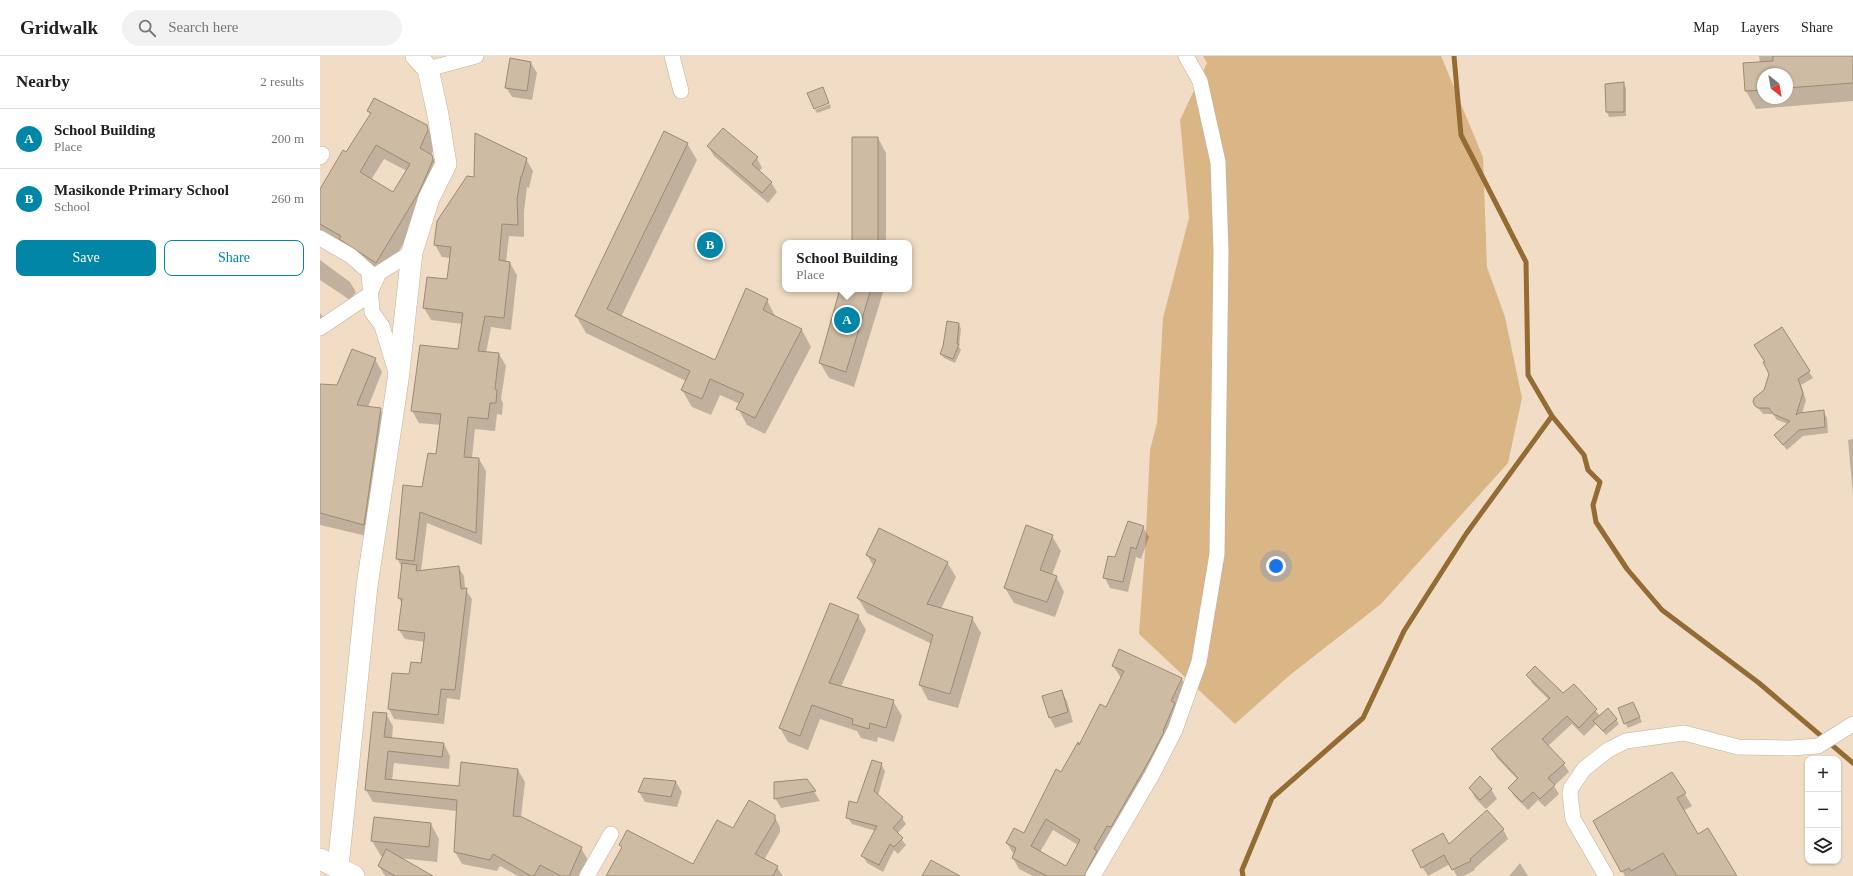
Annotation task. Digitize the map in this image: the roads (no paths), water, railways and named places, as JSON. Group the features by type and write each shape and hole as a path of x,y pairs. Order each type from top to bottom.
{"main road":[{"path":"337,867 367,586 398,380 412,252 429,198 446,164 438,115 422,62"}],"street":[{"path":"422,62 476,56"},
{"path":"672,56 681,91"},
{"path":"1093,876 1152,775 1175,730 1199,662 1217,554 1222,251 1218,162 1200,81 1186,56"},
{"path":"320,238 361,263 369,272 369,295 372,312 385,332 398,380"},
{"path":"320,328 369,295 380,273 412,252"},
{"path":"1606,876 1573,819 1570,794 1572,788 1584,770 1608,750 1626,741 1684,733 1738,748 1791,748 1818,746 1853,724"},
{"path":"586,876 611,834"}],"waterway":[{"path":"1454,56 1461,135 1526,262 1528,375 1552,416 1584,455 1588,470 1600,482 1593,505 1596,522 1627,569 1662,610 1759,683 1853,763"},
{"path":"1243,876 1242,870 1272,798 1363,718 1404,631 1466,534 1552,416"}],"place":[{"name":"Masikonde Primary School","path":"710,245"},
{"name":"School Building","path":"847,320"}]}
